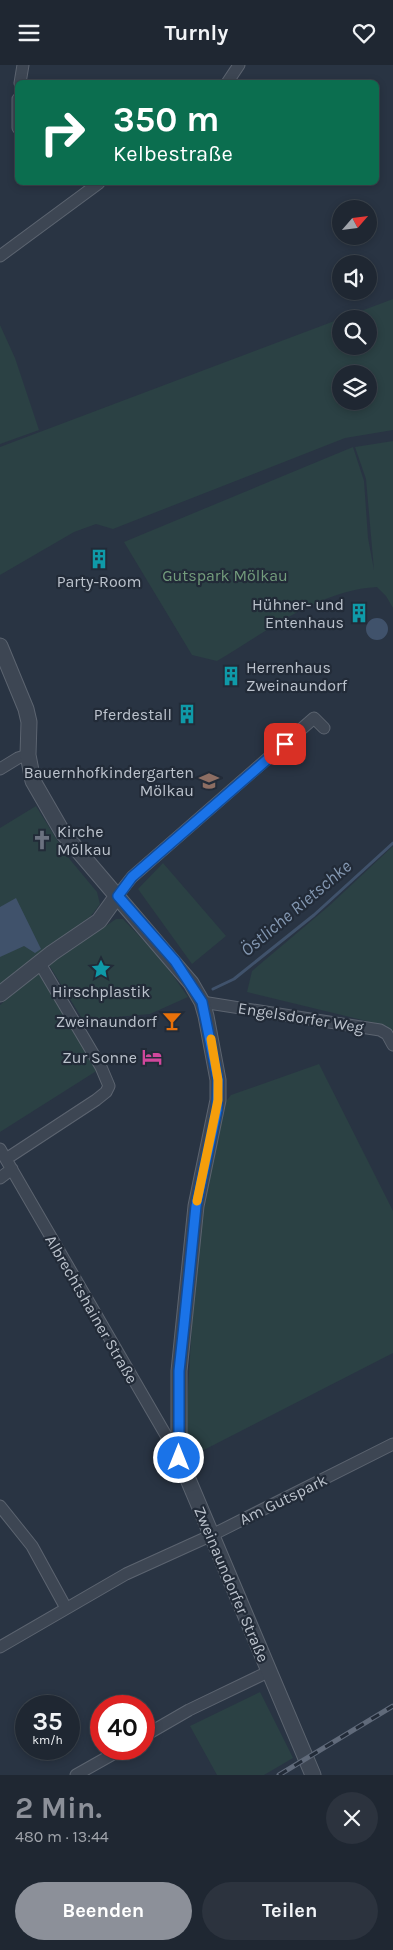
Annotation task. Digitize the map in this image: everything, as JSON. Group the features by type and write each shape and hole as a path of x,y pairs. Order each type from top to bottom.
{"street":[{"path":"20,80 23,65"},
{"path":"229,80 239,65"},
{"path":"0,256 96,185"},
{"name":"Zweinaundorfer Straße","path":"0,646 26,709 29,723 28,755 33,781 60,828 175,961 202,1002 213,1053 218,1100 196,1206 179,1371 179,1458 313,1775"},
{"path":"0,994 39,962 99,921 132,877 314,718 324,729"},
{"path":"0,769 18,758 28,755"},
{"path":"0,1178 6,1159 96,1100 106,1092 109,1086 101,1067 39,962"},
{"name":"Engelsdorfer Weg","path":"202,1002 380,1030 387,1034 393,1045"},
{"name":"Albrechtshainer Straße","path":"6,1159 179,1458"},
{"name":"Am Gutspark","path":"0,1647 126,1574 212,1535 393,1445"},
{"path":"0,1506 32,1546 66,1608"},
{"path":"155,1730 189,1710 270,1671"},
{"path":"76,1775 103,1760"}],"green space":[{"path":"393,299 393,430 345,438 113,529 96,524 74,532 0,575 0,447 332,322 332,355 377,355 377,310 364,310"},
{"path":"0,325 15,358 39,430 0,444"},
{"name":"Gutspark Mölkau","path":"393,441 393,608 386,596 377,587 355,590 334,596 294,614 217,661 192,655 124,542 353,447 364,481 368,538 374,570 366,479 355,447"},
{"path":"36,806 67,856 97,892 100,904 91,916 48,947 0,987 0,828"},
{"path":"393,846 393,1038 387,1026 247,992 252,971 329,906"},
{"path":"163,863 226,936 192,964 138,889"},
{"path":"116,919 123,919 162,960 188,997 150,1014 83,1020 49,965"},
{"path":"41,970 98,1070 0,1132 0,1005"},
{"path":"319,1064 393,1211 393,1353 198,1453 189,1453 185,1440 199,1206 223,1105 231,1095"},
{"path":"260,1692 293,1758 264,1775 217,1775 190,1726"}],"water":[{"path":"373,618 381,618 388,625 388,633 381,640 373,640 366,633 366,625"},
{"path":"16,898 41,949 35,953 24,946 0,957 0,907"}],"waterway":[{"name":"Östliche Rietschke","path":"213,989 234,979 314,915 393,843"}],"railway":[{"path":"279,1775 393,1706"}],"slow traffic":[{"path":"197,1201 218,1100 218,1080 211,1039"}],"place":[{"name":"Party-Room","path":"99,559"},
{"name":"Hühner- und Entenhaus","path":"359,613"},
{"name":"Herrenhaus Zweinaundorf","path":"231,676"},
{"name":"Pferdestall","path":"187,714"},
{"name":"Bauernhofkindergarten Mölkau","path":"209,781"},
{"name":"Kirche Mölkau","path":"42,840"},
{"name":"Hirschplastik","path":"101,969"},
{"name":"Zweinaundorf","path":"172,1021"},
{"name":"Zur Sonne","path":"152,1057"}],"route":[{"path":"179,1458 179,1371 196,1206 217,1110 218,1080 202,1002 175,961 118,896 132,877 285,744"}]}
